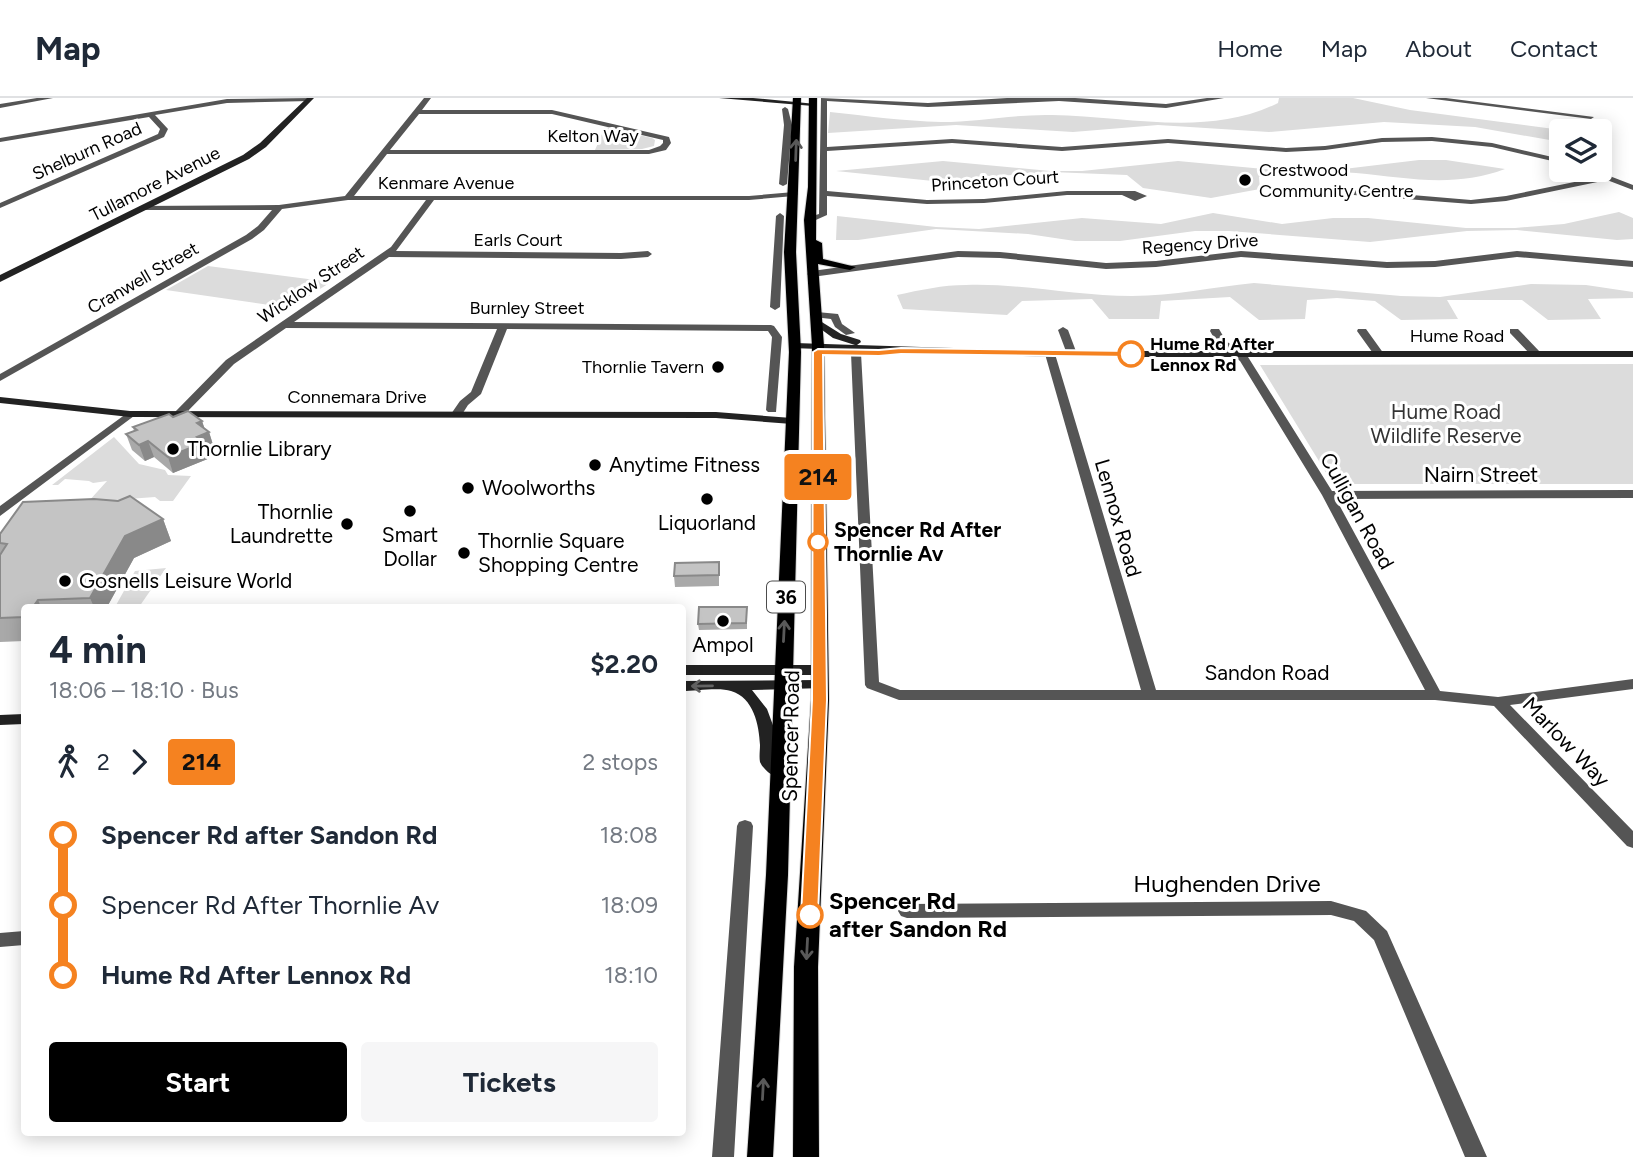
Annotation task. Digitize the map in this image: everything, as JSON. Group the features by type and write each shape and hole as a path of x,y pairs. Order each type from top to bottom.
{"main road":[{"name":"Spencer Road","path":"760,1157 777,875 795,349 791,240 796,175 793,124 797,101"},
{"name":"Spencer Road","path":"806,1157 806,967 817,784 819,678 818,349 809,224 813,194 813,101"},
{"path":"791,240 802,239 804,201 813,194"},
{"path":"809,224 817,232 817,260 850,267"},
{"path":"793,322 800,312 797,275 803,270 827,264"},
{"path":"789,523 805,515 808,505 808,447 817,435"}],"street":[{"path":"0,106 50,98"},
{"path":"348,198 428,98"},
{"path":"722,98 813,101"},
{"path":"825,149 822,145 825,99 937,105 1059,99 1166,106 1221,98"},
{"path":"1429,98 1591,117"},
{"path":"0,140 243,99 311,99"},
{"name":"Tullamore Avenue","path":"0,279 256,151 311,99"},
{"name":"Spencer Road","path":"783,184 783,171 793,124 785,109"},
{"name":"Kelton Way","path":"387,152 649,152 663,148 667,143 666,139 647,133 552,112 419,112"},
{"name":"Shelburn Road","path":"0,206 161,135 164,129 150,114"},
{"path":"825,149 951,141 1062,149 1168,141 1286,150 1382,140 1432,139 1492,145 1549,158"},
{"path":"809,224 823,215 825,193 822,154 825,149"},
{"path":"783,171 796,175"},
{"path":"1612,180 1633,188"},
{"path":"1289,194 1352,192 1442,202 1492,201 1516,199 1579,182"},
{"name":"Princeton Court","path":"825,193 927,202 984,201 1067,192 1126,195"},
{"name":"Kenmare Avenue","path":"142,208 279,207 348,198 749,198 794,194"},
{"name":"Wicklow Street","path":"179,414 230,362 387,254 402,241 432,198"},
{"name":"Kenmare Avenue","path":"749,198 785,206 785,215 793,221"},
{"name":"Cranwell Street","path":"0,379 249,237 261,228 279,207"},
{"path":"775,307 780,216"},
{"path":"778,240 791,240"},
{"name":"Earls Court","path":"387,254 648,254"},
{"name":"Regency Drive","path":"811,270 958,254 1000,254 1106,266 1156,264 1241,254 1387,265 1435,264 1517,254 1633,264"},
{"path":"817,318 835,316 838,325 850,333"},
{"name":"Hume Road","path":"817,318 837,336 901,351"},
{"path":"772,410 777,337 771,328 793,322"},
{"name":"Burnley Street","path":"282,325 771,328"},
{"path":"457,414 464,403 476,394 505,325"},
{"path":"1063,330 1072,354"},
{"path":"1215,331 1222,343 1235,353"},
{"path":"1363,331 1379,354"},
{"name":"Hume Road","path":"1514,331 1536,354"},
{"name":"Hume Road","path":"795,349 885,348"},
{"name":"Hume Road","path":"818,349 856,353 1633,354"},
{"name":"Sandon Road","path":"856,353 872,685 898,695 1435,695 1498,702 1633,684"},
{"name":"Culligan Road","path":"1235,353 1244,359 1328,495 1435,695"},
{"name":"Lennox Road","path":"1050,354 1149,693"},
{"name":"Cranwell Street","path":"0,385 17,370"},
{"name":"Wicklow Street","path":"192,414 200,404 202,393"},
{"path":"475,414 479,405 476,394"},
{"name":"Connemara Drive","path":"0,400 123,414 792,414"},
{"name":"Connemara Drive","path":"716,415 772,410 792,414"},
{"path":"0,501 123,414"},
{"path":"0,512 123,414"},
{"name":"Nairn Street","path":"1328,495 1633,494"},
{"path":"686,670 819,678"},
{"path":"686,686 733,686 782,677"},
{"path":"733,686 751,696 760,708 767,725 768,761 780,773"},
{"name":"Marlow Way","path":"1498,702 1633,842"},
{"path":"0,720 21,719"},
{"path":"723,1157 746,826"},
{"name":"Hughenden Drive","path":"907,911 1331,908 1360,916 1381,936 1476,1157"},
{"path":"0,940 21,938"}],"green space":[{"path":"1279,98 1353,98 1410,110 1549,128 1549,140 1475,127 1384,122 1269,132 1158,125 1073,132 956,125 828,133 830,112 941,122 1052,115 1196,122 1251,114 1278,103"},
{"path":"605,127 652,138 655,140 654,146 642,149 595,150"},
{"path":"1419,160 1446,160 1505,169 1486,175 1449,180 1332,172 1259,177 1260,189 1211,198 1143,188 1127,175 1051,172 933,181 836,171 943,161 1050,171 1082,171 1178,161 1275,170 1327,171"},
{"path":"1619,212 1633,218 1633,239 1617,240 1517,230 1467,231 1370,242 1229,231 1195,231 1120,241 1075,241 1028,234 936,229 858,240 836,240 837,216 979,229 1082,218 1161,224 1213,213 1282,224 1333,218 1368,218 1466,228 1515,228 1564,224"},
{"path":"208,266 331,282 290,308 166,290"},
{"path":"1254,283 1440,297 1531,284 1586,285 1633,292 1633,298 1588,299 1601,319 1548,320 1522,300 1447,300 1458,319 1401,320 1375,301 1337,298 1307,300 1305,319 1259,320 1230,297 1161,301 1159,319 1109,319 1092,299 1022,301 1007,315 903,309 897,295 949,286 987,285 1148,296"},
{"name":"Hume Road Wildlife Reserve","path":"1633,364 1633,484 1333,484 1260,365"},
{"path":"114,437 139,464 165,470 168,475 191,476 173,501 160,501 155,497 88,502 107,481 93,483 65,479 58,485 52,485"},
{"path":"166,568 141,604 117,604 135,571"}],"building":[{"path":"188,411 202,421 197,423 209,432 197,437 205,442 168,457 148,441 139,445 126,434 137,430 133,427 169,414 173,417"},
{"name":"Gosnells Leisure World","path":"130,496 163,519 125,536 90,598 38,600 35,604 21,604 21,617 0,618 0,555 7,544 0,543 0,534 23,502 94,499 118,501"},
{"path":"719,562 719,575 674,576 675,563"},
{"name":"Ampol","path":"699,607 747,607 746,623 698,624"}],"bus line":[{"name":"214","path":"810,915 820,700 818,352 1131,354"}],"place":[{"name":"Crestwood Community Centre","path":"1245,180"},
{"name":"Hume Rd After Lennox Rd","path":"1131,354"},
{"name":"Thornlie Tavern","path":"718,367"},
{"name":"Thornlie Library","path":"173,449"},
{"name":"Anytime Fitness","path":"595,465"},
{"name":"Woolworths","path":"468,488"},
{"name":"Liquorland","path":"707,499"},
{"name":"Smart Dollar","path":"410,511"},
{"name":"Thornlie Laundrette","path":"347,524"},
{"name":"Spencer Rd After Thornlie Av","path":"818,542"},
{"name":"Thornlie Square Shopping Centre","path":"464,553"},
{"name":"Gosnells Leisure World","path":"65,581"},
{"name":"Ampol","path":"723,621"},
{"name":"Spencer Rd after Sandon Rd","path":"810,915"}]}
